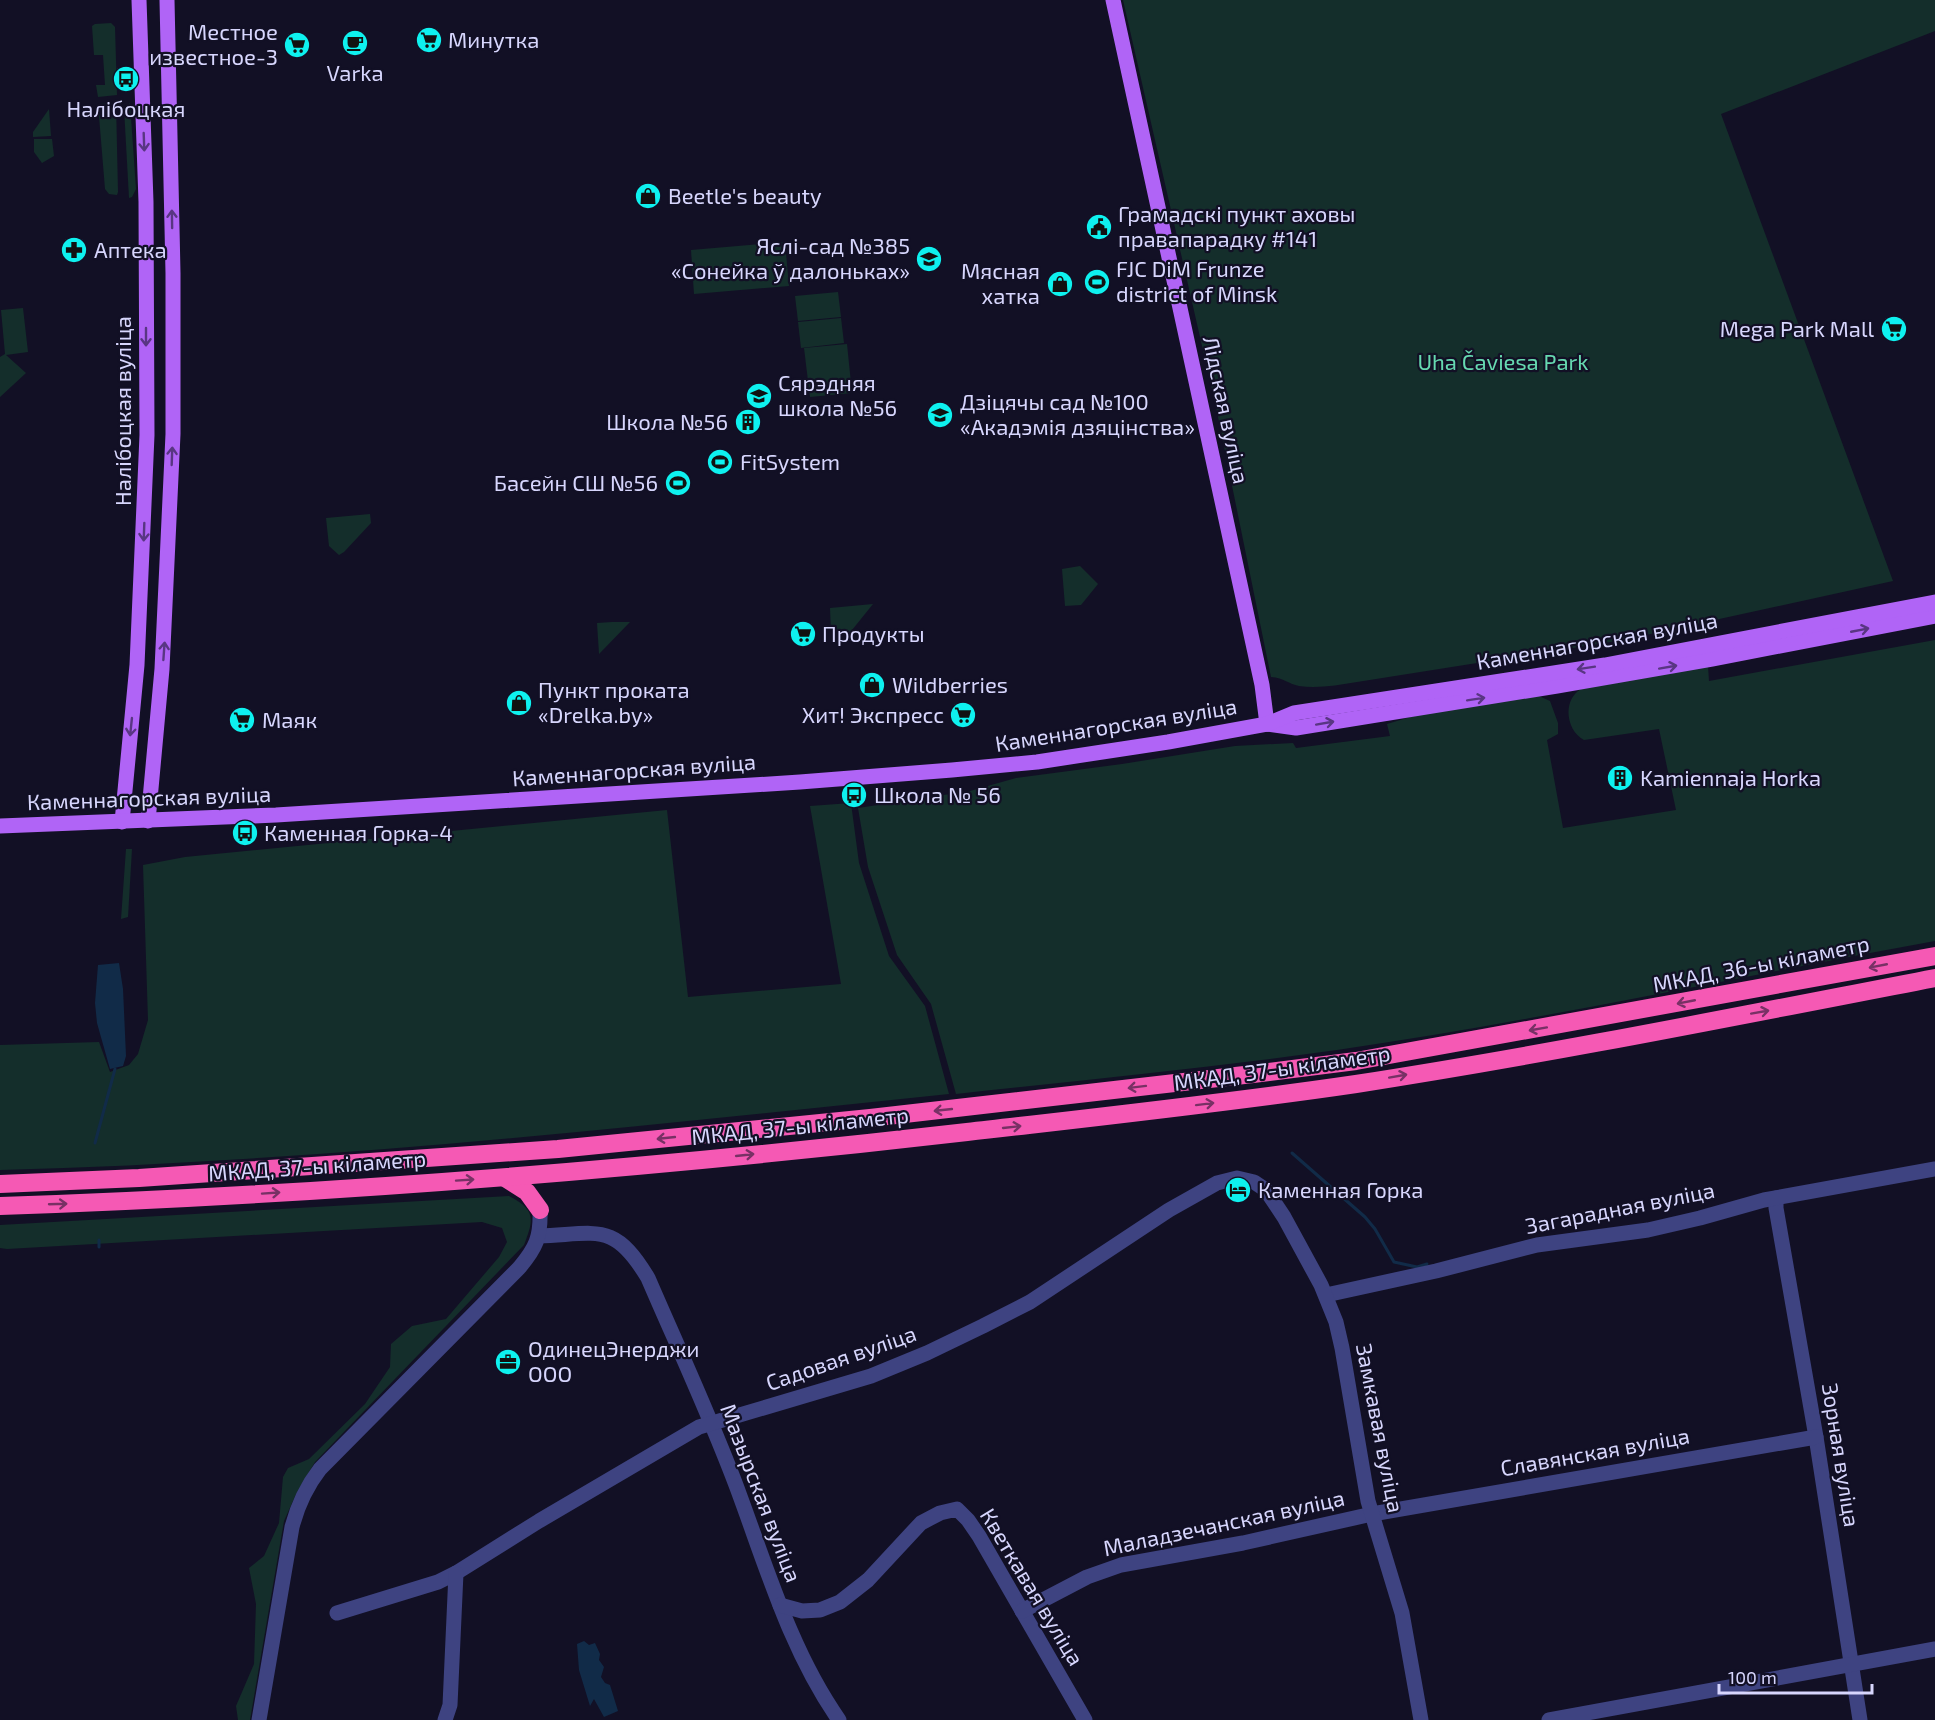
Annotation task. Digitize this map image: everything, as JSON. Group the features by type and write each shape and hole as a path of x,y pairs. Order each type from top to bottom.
{"highway":[{"name":"МКАД, 36-ы кіламетр","path":"1595,1019 1935,956"},
{"name":"МКАД, 36-ы кіламетр","path":"1599,1042 1935,978"},
{"name":"МКАД, 37-ы кіламетр","path":"0,1184 140,1178 558,1149 870,1118 1356,1061 1595,1019"},
{"name":"МКАД, 37-ы кіламетр","path":"0,1206 148,1201 505,1178 870,1143 1357,1084 1599,1042"},
{"path":"540,1210 545,1190 550,1182 561,1173"},
{"path":"505,1178 527,1192 540,1210"}],"main road":[{"name":"Налібоцкая вуліца","path":"122,822 138,655 147,435 146,202 139,0"},
{"path":"148,821 167,600 173,434 173,273 167,0"},
{"name":"Лідская вуліца","path":"1113,0 1260,674 1268,724"},
{"name":"Каменнагорская вуліца","path":"0,826 148,821 426,806 952,770 1037,762 1268,724 1294,713 1605,665 1935,602"},
{"name":"Каменнагорская вуліца","path":"1268,724 1296,728 1557,686 1935,616"}],"street":[{"name":"Загарадная вуліца","path":"1326,1295 1436,1271 1537,1245 1648,1230 1776,1198 1935,1169"},
{"name":"Замкавая вуліца","path":"1237,1178 1254,1182 1266,1190 1284,1217 1326,1295 1336,1322 1377,1513 1402,1613 1421,1720"},
{"name":"Садовая вуліца","path":"337,1613 438,1582 456,1573 699,1427 870,1376 927,1353 1030,1302 1169,1210 1217,1183 1237,1178"},
{"name":"Зорная вуліца","path":"1776,1198 1860,1720"},
{"path":"260,1720 292,1527 298,1503 304,1491 320,1469 519,1268 532,1252 539,1236 540,1210"},
{"name":"Мазырская вуліца","path":"539,1236 603,1234 617,1239 636,1258 648,1278 711,1424 780,1605 812,1676 839,1720"},
{"name":"Славянская вуліца","path":"1377,1513 1816,1437"},
{"name":"Кветкавая вуліца","path":"780,1605 802,1611 820,1610 840,1602 868,1580 921,1523 940,1513 957,1509 979,1536 1085,1720"},
{"name":"Маладзечанская вуліца","path":"1022,1611 1087,1577 1121,1564 1243,1542 1377,1513"},
{"path":"445,1720 450,1705 456,1573"},
{"path":"1549,1720 1935,1649"}],"green space":[{"name":"Uha Čaviesa Park","path":"1123,0 1935,0 1935,31 1721,114 1893,581 1623,640 1342,684 1306,687 1271,677 1216,407"},
{"path":"111,23 115,27 117,95 98,97 96,85 105,85 103,55 94,55 92,26"},
{"path":"116,103 117,195 109,194 105,189 98,104"},
{"path":"130,103 136,189 129,198 124,108"},
{"path":"49,109 51,136 33,137 33,132"},
{"path":"34,139 52,139 54,156 42,163 34,152"},
{"path":"785,242 789,286 694,294 691,250"},
{"path":"838,292 841,317 798,321 795,296"},
{"path":"23,308 28,352 6,355 26,373 0,397 0,357 5,354 1,310"},
{"path":"841,318 844,343 801,348 798,322"},
{"path":"847,344 852,393 810,397 804,348"},
{"path":"370,514 371,523 344,552 339,555 329,546 326,518"},
{"path":"1080,566 1098,584 1081,605 1065,606 1062,569"},
{"path":"873,604 848,635 831,632 830,608"},
{"path":"630,622 599,654 597,623"},
{"path":"1935,640 1935,941 1562,1012 1337,1050 1146,1074 956,1094 931,1004 897,955 868,867 858,808 970,791 1016,778 1235,746 1293,743 1296,748 1390,736 1387,724 1420,714 1539,696 1550,701 1558,723 1558,734 1547,740 1563,828 1676,810 1659,729 1584,740 1573,730 1569,715 1571,700 1581,689 1708,666 1709,681"},
{"path":"851,803 859,863 889,956 925,1006 949,1094 356,1151 119,1166 0,1170 0,1045 99,1042 110,1072 129,1065 138,1054 148,1020 143,865 185,857 667,810 688,997 841,984 810,806"},
{"path":"126,849 132,849 128,917 121,919"},
{"path":"509,1196 524,1206 530,1216 530,1228 524,1245 315,1462 297,1492 284,1521 250,1720 238,1720 236,1706 254,1664 256,1604 249,1568 264,1556 279,1523 283,1477 288,1468 309,1459 365,1404 390,1367 391,1344 412,1326 446,1319 499,1257 507,1242 502,1228 482,1222 7,1249 0,1248 0,1225"}],"water":[{"path":"119,963 123,989 126,1056 123,1066 110,1069 97,1023 95,1003 98,965"},
{"path":"584,1641 589,1645 595,1643 600,1654 599,1660 604,1667 601,1677 605,1683 610,1685 618,1711 604,1717 594,1699 590,1706 579,1670 577,1644"}],"waterway":[{"path":"95,1143 115,1069"},
{"path":"1292,1153 1365,1217 1375,1229 1394,1262 1417,1267 1427,1264"},
{"path":"99,1240 99,1247"}],"place":[{"name":"Минутка","path":"429,40"},
{"name":"Varka","path":"355,43"},
{"name":"Местное известное-3","path":"297,45"},
{"name":"Налібоцкая","path":"126,79"},
{"name":"Beetle's beauty","path":"648,196"},
{"name":"Грамадскі пункт аховы правапарадку #141","path":"1099,227"},
{"name":"Аптека","path":"74,250"},
{"name":"Яслі-сад №385 «Сонейка ў далоньках»","path":"929,259"},
{"name":"FJC DiM Frunze district of Minsk","path":"1097,282"},
{"name":"Мясная хатка","path":"1060,284"},
{"name":"Mega Park Mall","path":"1894,329"},
{"name":"Сярэдняя школа №56","path":"759,396"},
{"name":"Дзіцячы сад №100 «Акадэмія дзяцінства»","path":"940,415"},
{"name":"Школа №56","path":"748,422"},
{"name":"FitSystem","path":"720,462"},
{"name":"Басейн СШ №56","path":"678,483"},
{"name":"Продукты","path":"803,634"},
{"name":"Wildberries","path":"872,685"},
{"name":"Пункт проката «Drelka.by»","path":"519,703"},
{"name":"Хит! Экспресс","path":"963,715"},
{"name":"Маяк","path":"242,720"},
{"name":"Kamiennaja Horka","path":"1620,778"},
{"name":"Школа № 56","path":"854,795"},
{"name":"Каменная Горка-4","path":"245,833"},
{"name":"Каменная Горка","path":"1238,1190"},
{"name":"ОдинецЭнерджи ООО","path":"508,1362"}]}
